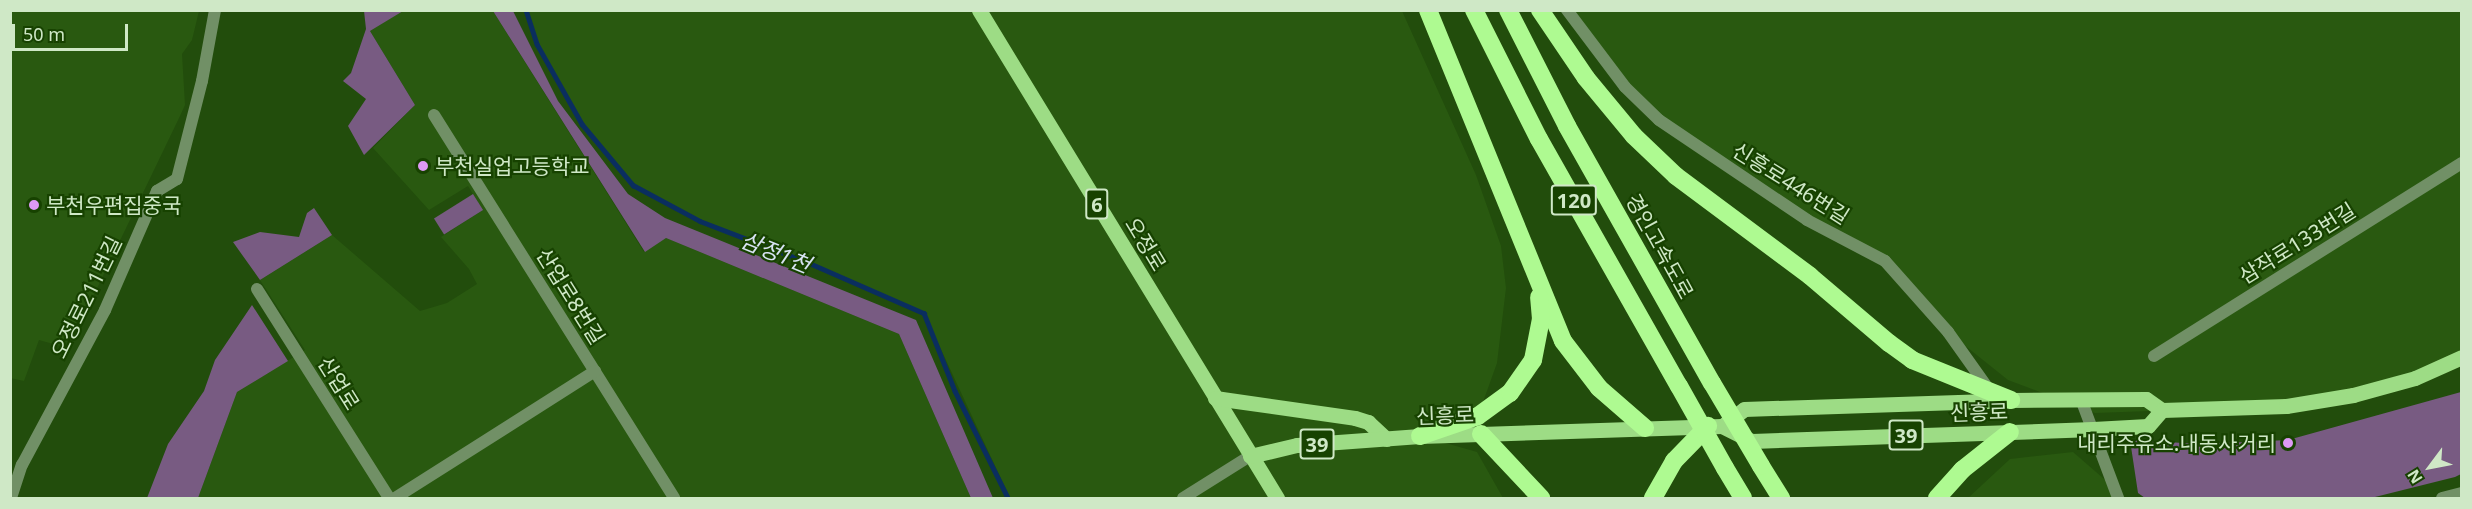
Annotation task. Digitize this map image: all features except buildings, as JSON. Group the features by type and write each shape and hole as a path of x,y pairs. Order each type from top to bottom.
{"highway":[{"path":"1428,10 1563,341 1615,404 1645,428"},
{"name":"120","path":"1474,10 1539,139 1743,498"},
{"name":"경인고속도로","path":"1508,10 1567,126 1712,383 1781,498"},
{"path":"1540,10 1586,78 1634,136 1676,176 1810,276 1888,343 1912,360 2011,400"},
{"path":"1420,436 1478,416 1510,393 1533,360 1539,339 1538,283"},
{"path":"1653,498 1674,461 1715,426"},
{"path":"1937,498 1962,470 2010,432"},
{"path":"1481,434 1541,498"}],"main road":[{"name":"오정로","path":"979,10 1277,498"},
{"name":"신흥로","path":"1715,426 1744,409 2011,400 2082,402 2146,399 2162,410 2286,406 2353,395 2415,378 2462,357"},
{"path":"1215,398 1355,418 1368,422 1386,439"},
{"name":"신흥로","path":"1250,456 1297,445 1420,436 1645,428 1715,426 1752,441 2094,429 2148,426 2162,410"}],"street":[{"name":"오정로211번길","path":"11,498 22,465 105,310 157,191 177,179 202,81 214,10"},
{"name":"신흥로446번길","path":"1567,10 1625,87 1659,120 1807,220 1885,261 1948,332 1990,391"},
{"name":"산업로8번길","path":"434,115 674,498"},
{"name":"삼작로133번길","path":"2154,356 2462,163"},
{"name":"산업로","path":"257,289 389,498"},
{"path":"395,498 595,372"},
{"path":"2082,402 2118,498"},
{"name":"신흥로","path":"1183,498 1250,456"},
{"path":"2442,498 2462,493"}],"shaded area":[{"path":"11,10 199,11 192,40 182,54 185,105 180,116 88,307 84,307 64,347 39,340 24,381 10,378"},
{"path":"403,10 493,11 644,252 666,238 899,334 971,498 198,498 237,392 305,350 260,280 332,235 420,311 447,303 477,284 469,269 441,237 483,210 468,186 429,210 373,148 415,105 370,31"},
{"path":"364,11 403,11 370,31 415,105 364,155 348,126 366,99 343,81 351,73 366,29"},
{"path":"493,11 513,11 558,101 628,194 665,218 916,320 993,498 971,498 899,334 666,238 645,252"},
{"path":"526,11 1402,11 1476,175 1501,246 1506,288 1497,363 1478,416 1421,436 1477,452 1503,498 1010,498 924,313 700,221 633,185 582,124 537,44"},
{"path":"1567,11 2461,11 2461,357 2415,378 2286,406 2095,413 2008,380 1948,332 1885,261 1807,220 1659,120"},
{"path":"473,194 483,210 444,234 434,218"},
{"path":"314,208 332,235 260,280 233,242 260,232 299,237 307,213"},
{"path":"252,305 288,361 237,392 198,498 147,498 168,444 204,391 215,360"},
{"path":"2461,392 2461,474 2455,477 2371,498 2145,498 2138,493 2130,440 2202,444 2288,440"},
{"path":"2073,452 2126,498 1968,498 2010,459"}],"waterway":[{"name":"삼정1천","path":"526,10 537,44 582,124 633,185 700,221 807,262 924,313 955,391 1008,498"}],"place":[{"name":"부천실업고등학교","path":"423,166"},
{"name":"부천우편집중국","path":"34,205"},
{"name":"내리주유소.내동사거리","path":"2288,443"}]}
